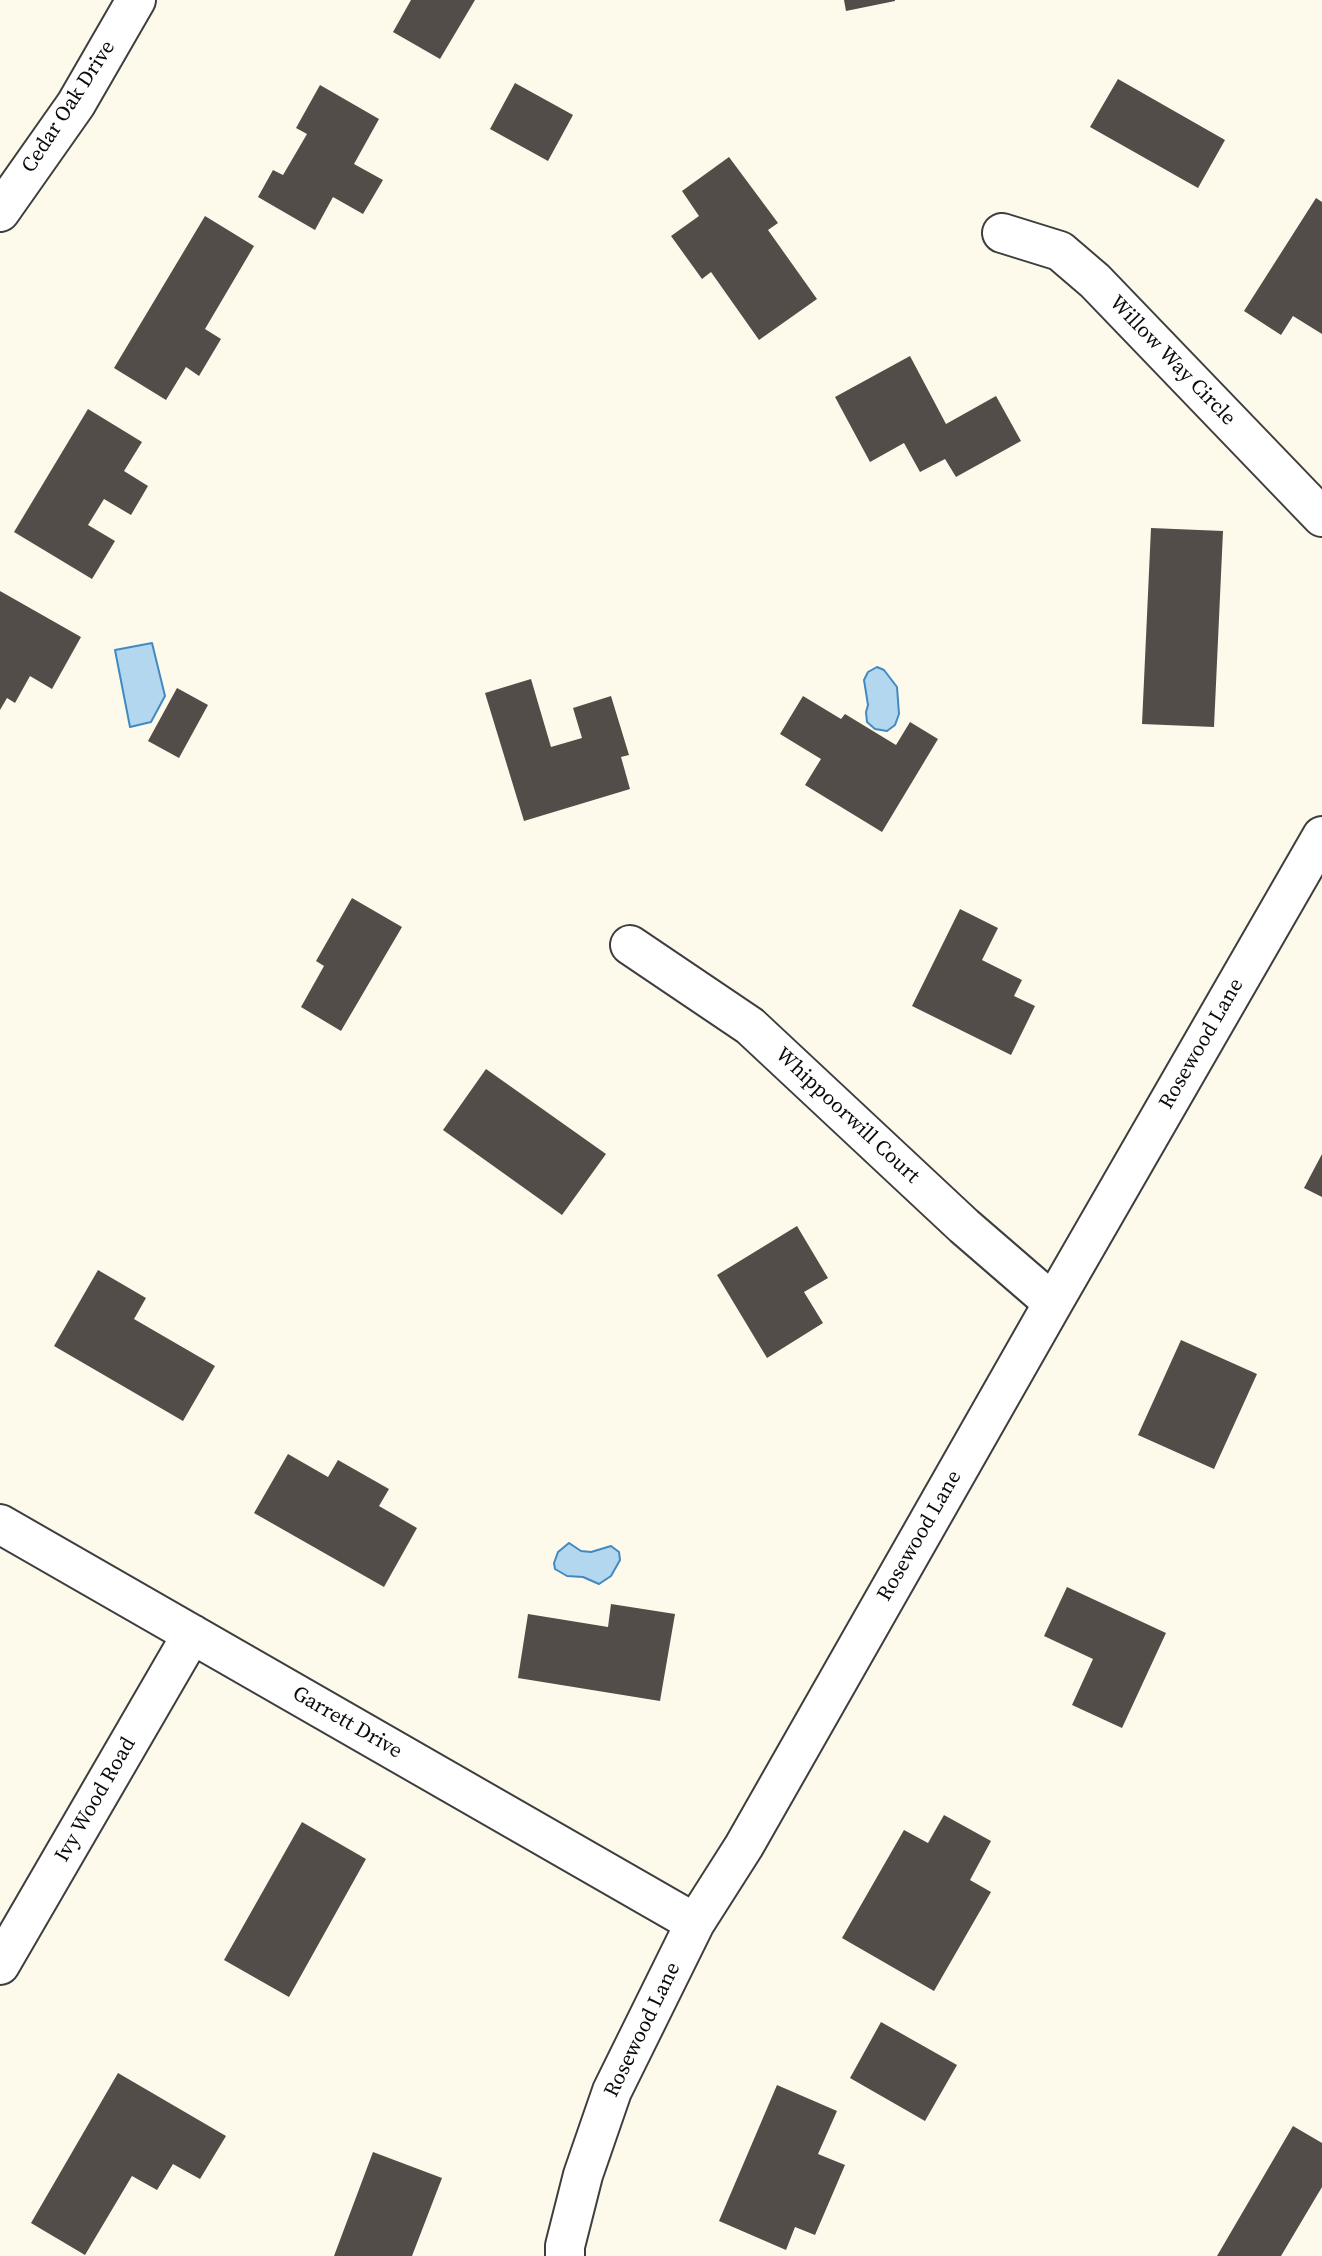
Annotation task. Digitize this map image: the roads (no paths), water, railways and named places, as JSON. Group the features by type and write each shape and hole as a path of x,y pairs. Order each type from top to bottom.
{"street":[{"name":"Cedar Oak Drive","path":"0,212 76,104 135,0"},
{"name":"Willow Way Circle","path":"1002,233 1060,251 1094,281 1322,517"},
{"name":"Rosewood Lane","path":"565,2256 583,2175 612,2091 695,1923 744,1846 1322,836"},
{"name":"Whippoorwill Court","path":"630,945 750,1026 964,1226 1053,1303"},
{"name":"Garrett Drive","path":"0,1524 695,1923"},
{"name":"Ivy Wood Road","path":"0,1965 192,1634"}],"water":[{"path":"152,643 165,696 151,722 130,727 115,650"},
{"path":"877,667 884,670 897,687 899,714 895,725 887,731 875,729 867,722 868,705 864,680 868,672"},
{"path":"569,1543 581,1551 591,1552 611,1546 619,1552 620,1560 611,1576 599,1584 583,1577 567,1576 555,1569 554,1563 558,1552"}]}
